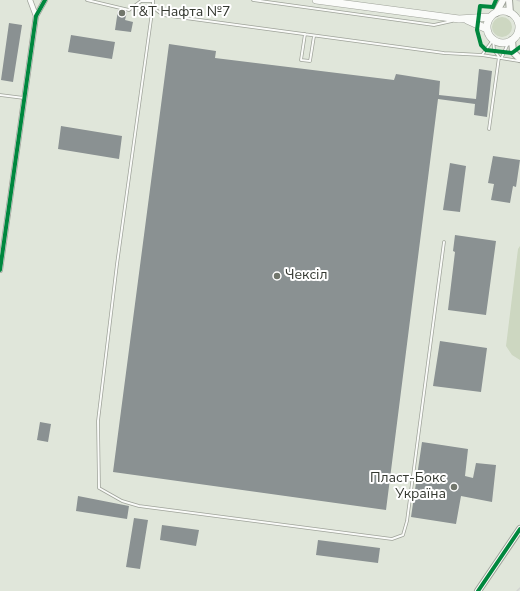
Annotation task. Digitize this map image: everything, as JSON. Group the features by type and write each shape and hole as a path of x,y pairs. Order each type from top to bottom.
{"main road":[{"path":"316,0 353,3 462,19 487,29"},
{"path":"462,19 493,15 503,11 510,13 519,21 519,34 511,41 501,43 493,39 487,29 487,22 493,15"}],"street":[{"path":"30,0 36,16"},
{"path":"0,270 36,16 45,0"},
{"path":"493,15 503,0"},
{"path":"509,0 510,13"},
{"path":"511,41 513,52 520,60"},
{"path":"478,591 520,529"}],"lane":[{"path":"87,0 129,10 141,1 153,2 163,15 444,53 482,55 520,60"},
{"path":"253,0 434,26 462,19"},
{"path":"347,0 353,3"},
{"path":"153,2 118,256 98,421 100,488 122,501 139,506 392,539 402,535 406,521 444,242"},
{"path":"305,34 301,60 310,61 314,36"},
{"path":"482,55 493,39"},
{"path":"493,39 494,50 500,57"},
{"path":"489,129 500,57 511,41"},
{"path":"0,95 24,98"}],"green space":[{"path":"502,17 509,20 512,27 509,34 502,37 495,34 492,27 495,20"},
{"path":"520,246 520,360 512,355 506,346 518,249"}],"building":[{"name":"Т&Т Нафта №7","path":"118,10 127,12 125,20 133,22 131,32 115,30"},
{"path":"9,23 22,25 13,82 1,80"},
{"path":"71,35 115,42 112,59 68,52"},
{"name":"Чексіл","path":"169,44 216,51 215,58 394,80 396,74 440,81 439,95 476,99 479,69 492,71 487,117 474,115 475,104 438,99 386,510 113,472"},
{"path":"61,126 122,136 119,159 58,149"},
{"path":"493,156 520,160 516,187 513,186 510,203 491,200 494,184 488,183"},
{"path":"450,163 466,166 460,212 443,210"},
{"path":"455,235 496,241 486,315 448,310 455,252 453,251"},
{"path":"440,341 487,348 481,392 433,386"},
{"path":"40,422 51,424 48,442 37,440"},
{"name":"Пласт-Бокс Україна","path":"422,442 468,449 465,476 473,478 476,463 496,465 492,502 461,496 456,524 411,517"},
{"path":"78,496 129,506 127,519 76,511"},
{"path":"134,518 148,520 140,569 126,567"},
{"path":"162,525 199,530 196,546 160,540"},
{"path":"318,540 380,548 378,563 316,555"}],"railway":[{"path":"517,591 520,588"}],"cycle path":[{"path":"0,270 36,16 45,0"},
{"path":"496,0 493,7 480,6 477,30 481,45 486,50 512,53 520,47"},
{"path":"478,591 520,529"}],"place":[{"name":"Т&Т Нафта №7","path":"122,13"},
{"name":"Чексіл","path":"277,276"},
{"name":"Пласт-Бокс Україна","path":"454,487"}]}
